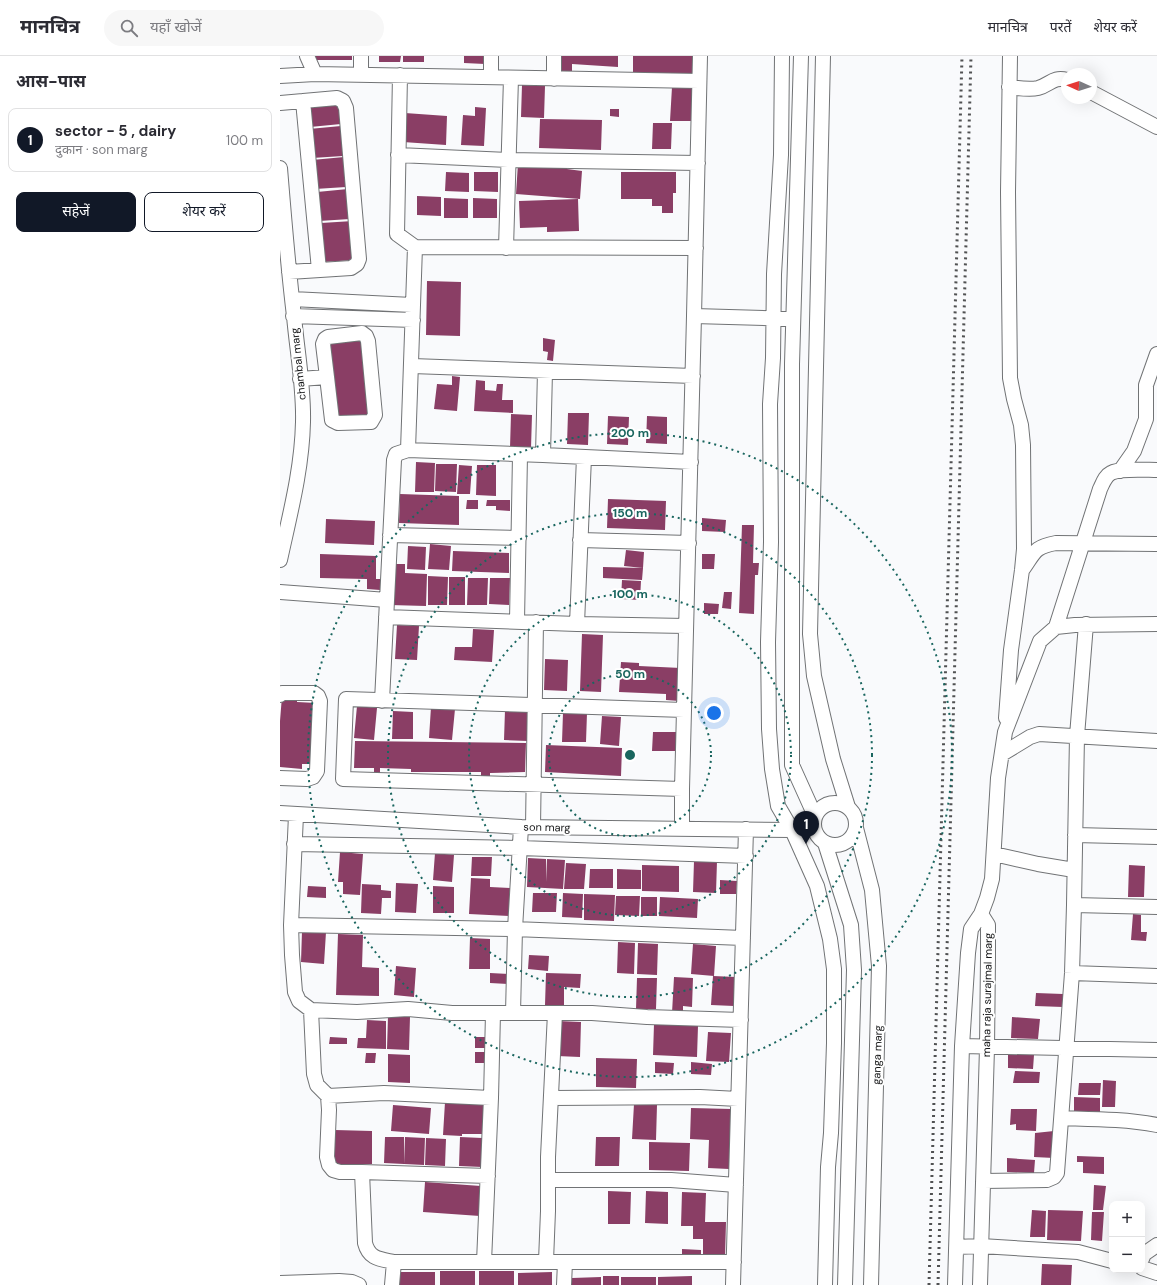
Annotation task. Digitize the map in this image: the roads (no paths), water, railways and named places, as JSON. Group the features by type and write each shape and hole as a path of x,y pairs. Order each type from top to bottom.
{"street":[{"path":"307,56 315,74"},
{"path":"361,75 362,56"},
{"path":"490,77 491,56"},
{"path":"554,56 554,79"},
{"path":"682,828 700,56"},
{"path":"782,56 781,155 778,192 773,358 770,404 769,729 772,769 778,806 792,830 817,886 830,939 834,969 834,1042 828,1167 825,1285"},
{"path":"801,56 792,364 792,765 814,820 815,831 819,838 825,843 840,845 853,835 856,828 856,820 853,813 848,807 841,803 833,802 819,809 814,820"},
{"path":"823,56 810,634 814,676 833,759 848,807"},
{"path":"981,914 988,898 992,879 998,778 1005,732 1011,650 1024,549 1023,445 1021,425 1010,378 1008,192 1010,56"},
{"path":"280,76 315,74 699,81"},
{"path":"400,76 397,234 415,248 696,248"},
{"path":"506,248 510,78"},
{"path":"1009,87 1036,89 1055,79 1061,78"},
{"path":"1097,95 1157,127"},
{"path":"280,102 337,98 343,101 346,108 358,259 357,264 350,268 289,272"},
{"path":"303,101 319,270"},
{"path":"398,156 508,160 698,163"},
{"name":"chambal marg","path":"280,168 303,420 302,452 297,484 280,560"},
{"path":"408,450 415,248"},
{"path":"292,299 412,305"},
{"path":"294,316 413,320"},
{"path":"694,316 793,319"},
{"path":"362,333 366,336 368,341 375,415 371,422 338,423 332,420 327,377 323,344 325,339 328,337 362,333"},
{"path":"1120,471 1134,451 1146,419 1146,385 1157,354"},
{"path":"412,366 693,376"},
{"path":"543,455 545,371"},
{"path":"300,379 327,377"},
{"path":"382,701 394,460 396,454 408,450 691,462"},
{"path":"517,621 520,455"},
{"path":"577,624 584,457"},
{"path":"1005,732 1040,641 1056,627 1100,489 1105,478 1111,473 1120,471 1157,470"},
{"path":"390,535 519,538"},
{"path":"580,540 689,543"},
{"path":"1022,570 1037,549 1056,543 1157,544"},
{"path":"280,592 387,600"},
{"path":"386,617 577,624 686,626"},
{"path":"513,1013 520,848 527,827 533,785 536,622"},
{"path":"1056,627 1086,624 1157,624"},
{"path":"983,1181 1047,1180 1054,1177 1057,1173 1072,973 1077,736 1086,624"},
{"path":"280,695 282,693 314,694 318,696 320,702 317,771 313,777 308,779 280,778"},
{"path":"682,789 343,779 346,700 684,710"},
{"path":"1002,754 1030,737 1039,734 1157,741"},
{"name":"son marg","path":"280,814 527,827 792,830 814,820"},
{"path":"296,815 291,925 292,955 295,992 299,1001 311,1010 357,1012 408,1009 452,1013 592,1013 647,1017 741,1020"},
{"name":"ganga marg","path":"856,828 872,890 879,966 870,1285"},
{"path":"733,1285 746,829"},
{"path":"1075,835 1157,836"},
{"path":"825,843 851,925 854,970 845,1285"},
{"path":"294,844 520,848 746,856"},
{"path":"994,854 1074,870"},
{"path":"1074,905 1157,907"},
{"name":"maha raja surajmal marg","path":"955,1285 962,1046 971,929 981,914 988,926 987,1048 980,1285"},
{"path":"291,925 516,929 743,938"},
{"path":"1072,973 1157,976"},
{"path":"311,1010 314,1074 317,1085 328,1096 330,1110 327,1157 329,1165 333,1170 340,1172 488,1176"},
{"path":"484,1262 493,1013"},
{"path":"546,1261 548,1157 555,1013"},
{"path":"962,1046 987,1048 1157,1050"},
{"path":"328,1096 384,1093 491,1098"},
{"path":"551,1098 700,1097 738,1100"},
{"path":"1062,1118 1136,1121 1157,1125"},
{"path":"362,1172 364,1243 367,1251 373,1257 394,1262 734,1262"},
{"path":"548,1180 671,1180 736,1184"},
{"path":"1145,1253 1157,1245"},
{"path":"956,1247 981,1246 1078,1252 1109,1260"},
{"path":"392,1285 394,1262"},
{"path":"564,1285 565,1262"},
{"path":"1145,1269 1157,1273"},
{"path":"280,1283 308,1284 352,1282 359,1285"}],"railway":[{"path":"929,1285 962,56"},
{"path":"938,1285 971,56"}],"place":[{"name":"sector - 5 , dairy","path":"806,844"}]}
